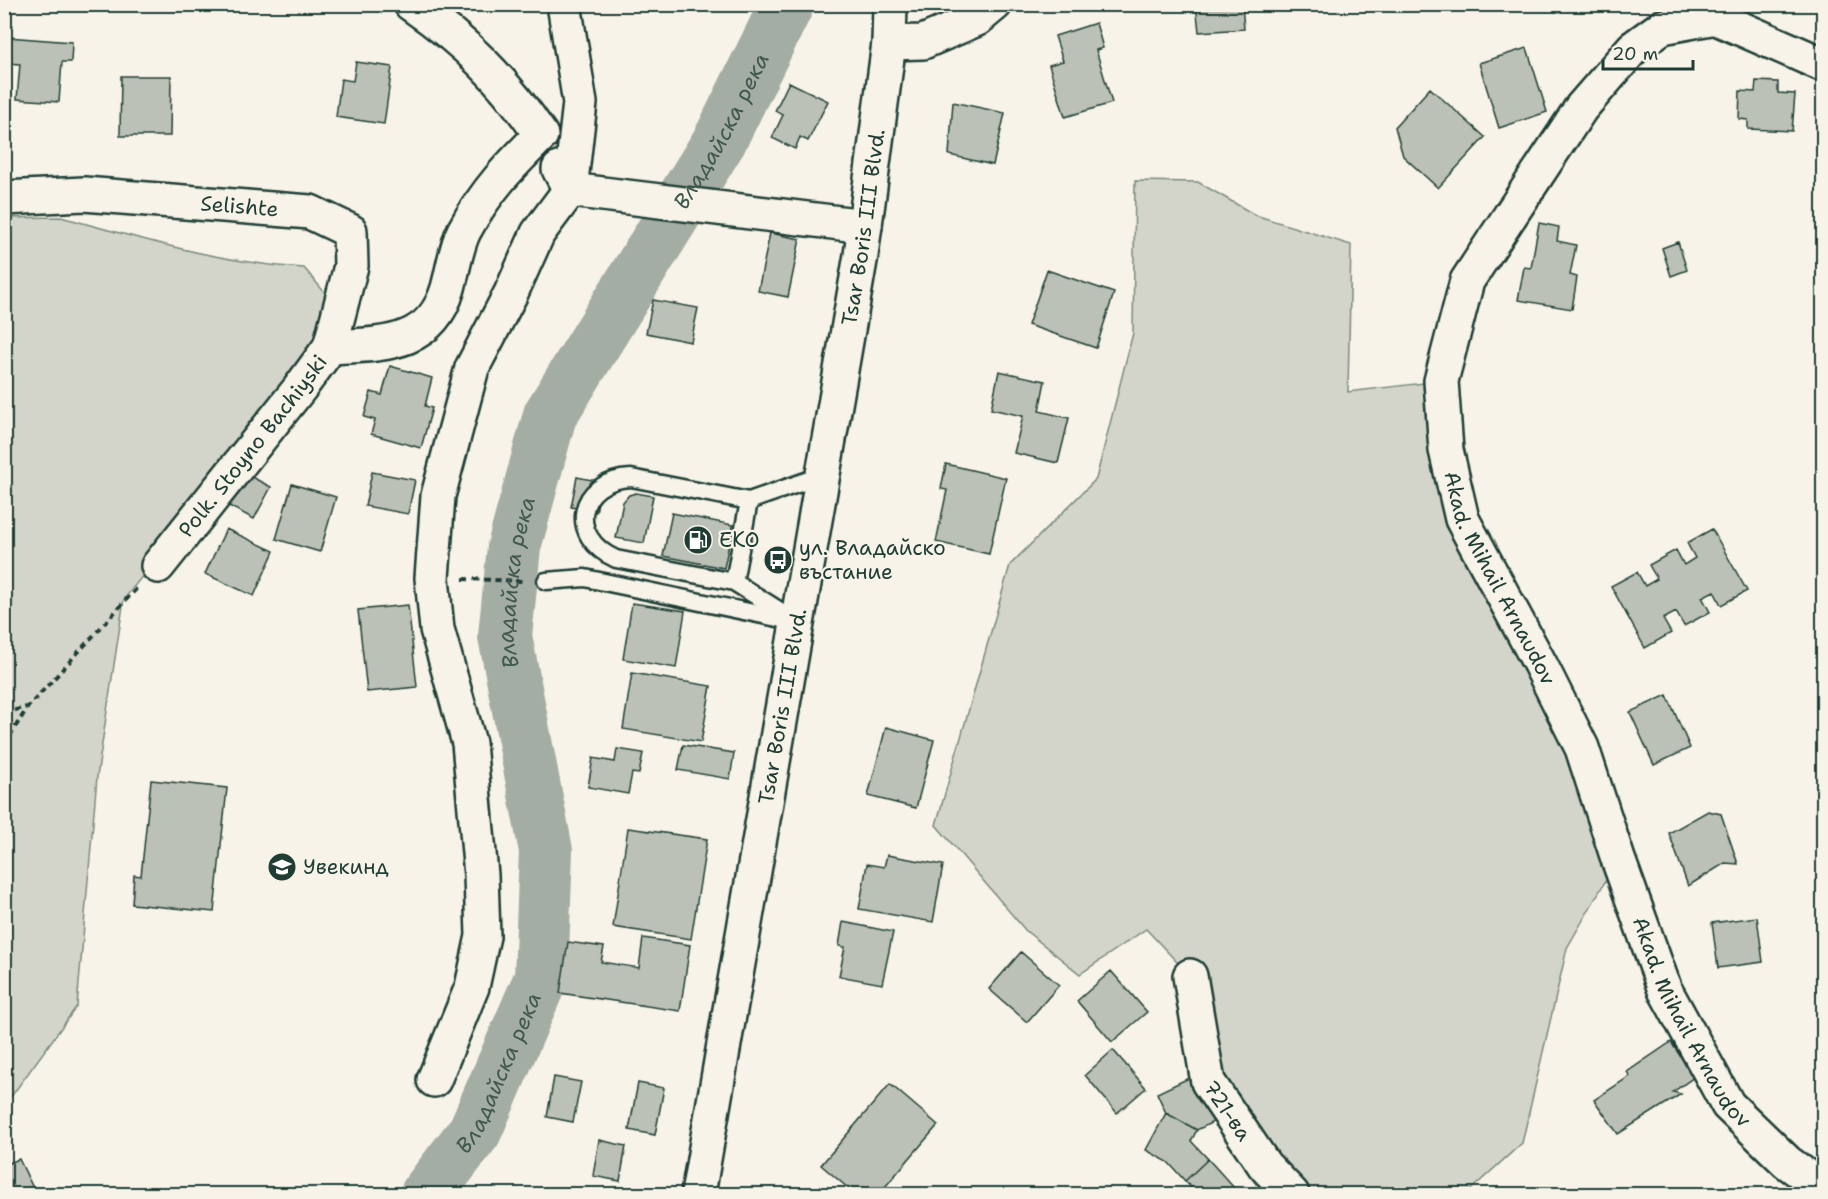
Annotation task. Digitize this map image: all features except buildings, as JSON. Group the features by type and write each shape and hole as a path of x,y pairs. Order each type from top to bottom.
{"street":[{"path":"411,4 450,31 510,90 541,135 570,190"},
{"path":"434,1080 472,987 483,936 481,875 469,743 438,629 432,578 438,496 472,368 511,294 538,233 570,190 579,103 564,4"},
{"name":"Tsar Boris III Blvd.","path":"698,1194 799,623 865,226 889,43 890,4"},
{"path":"889,43 922,42 977,19 995,4"},
{"path":"1683,4 1712,11 1824,65"},
{"name":"Akad. Mihail Arnaudov","path":"1712,11 1662,27 1633,48 1581,108 1467,281 1440,381 1446,450 1462,519 1582,748 1618,860 1665,990 1728,1105 1787,1162 1824,1189"},
{"name":"Polk. Stoyno Bachiyski","path":"158,566 300,388 330,346 381,344 414,336 434,319 447,291 463,233 493,184 541,135 579,103"},
{"path":"570,190 604,192 865,226"},
{"name":"Selishte","path":"4,198 84,194 310,212 350,231 351,266 330,346"},
{"name":"721-ва","path":"1190,976 1208,1082 1265,1166 1292,1194"}],"lane":[{"path":"799,623 734,582 616,559 603,554 592,544 586,532 584,518 586,504 593,492 604,483 617,478 631,478 749,501 823,475"},
{"path":"734,582 749,501"},
{"path":"546,581 585,578 799,623"}],"path":[{"path":"4,745 28,707 158,566"},
{"path":"478,580 546,581"},
{"path":"4,713 28,707"}],"shaded area":[{"path":"1135,181 1198,182 1255,215 1351,245 1348,392 1441,381 1446,451 1618,859 1567,948 1522,1143 1466,1194 1292,1194 1208,1082 1190,976 1146,929 1080,974 1026,931 936,825 1010,565 1096,479 1133,333"},
{"path":"61,217 212,255 304,268 331,300 319,354 124,599 97,777 77,1006 5,1105 5,218"}],"waterway":[{"name":"Владайска река","path":"427,1194 475,1131 541,978 546,851 505,636 514,547 550,415 720,140 787,4"}],"place":[{"name":"EKO","path":"698,540"},
{"name":"ул. Владайско въстание","path":"778,560"},
{"name":"Увекинд","path":"282,867"}]}
